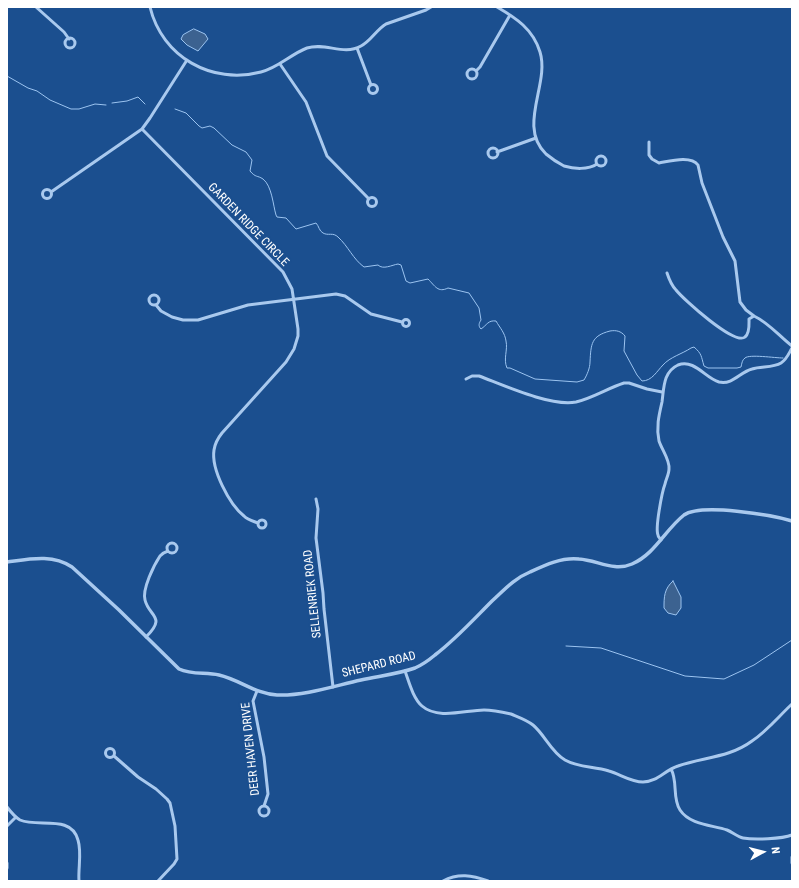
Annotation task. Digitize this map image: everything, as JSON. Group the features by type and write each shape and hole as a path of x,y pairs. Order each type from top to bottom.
{"street":[{"path":"36,7 64,32 69,39"},
{"path":"150,7 156,26 172,49 186,60 210,71 236,76 263,72 305,49 312,47 329,46 344,50 357,48 367,43 380,28 386,24 431,7"},
{"path":"497,7 518,19 532,34 541,53 542,72 534,125 536,138 541,148 553,160 562,165 573,168 586,168 597,164"},
{"path":"476,71 480,67 510,14"},
{"path":"357,48 371,85"},
{"path":"51,192 142,129 186,60"},
{"path":"280,64 306,102 327,156 369,199"},
{"name":"GARDEN RIDGE CIRCLE","path":"142,129 283,272 289,281 294,299 298,336 291,354 222,433 214,449 214,462 222,487 244,516 258,523"},
{"path":"497,152 536,138"},
{"path":"649,142 649,155 656,162 689,160 697,163 702,183 723,237 735,261 740,302 746,310 770,325 792,347 786,359 780,364 751,369 732,380 725,382 712,379 692,366 684,364 677,366 670,372 666,378 662,392 657,424 663,451 670,468 664,485 659,513 657,534 661,540"},
{"path":"667,273 670,282 683,298 719,328 730,335 738,338 743,338 746,336 748,332 749,319 754,316"},
{"path":"156,305 158,309 166,314 179,319 192,320 207,318 248,305 339,294 345,296 371,314 402,322"},
{"path":"466,379 472,376 479,376 528,395 566,403 580,401 624,383 662,392"},
{"name":"SELLENRIEK ROAD","path":"316,499 318,509 316,538 333,687"},
{"name":"SHEPARD ROAD","path":"7,562 42,558 64,562 179,669 188,672 228,678 267,694 287,695 309,692 405,671 421,665 436,655 506,588 520,577 554,562 578,558 614,567 630,565 645,556 684,515 695,511 741,512 792,521"},
{"path":"146,637 154,628 156,622 154,614 145,600 145,594 151,574 159,559 168,551"},
{"path":"405,671 416,698 422,706 430,711 444,713 485,710 500,711 513,715 533,725 559,756 574,765 606,770 635,781 643,782 658,778 671,769 686,763 724,755 752,742 792,704"},
{"name":"DEER HAVEN DRIVE","path":"257,691 253,701 268,794 264,806"},
{"path":"114,756 170,802 175,826 177,859 158,881"},
{"path":"671,769 675,781 678,804 685,815 690,819 727,830 744,838 774,838 792,836"},
{"path":"7,806 16,817 20,819 32,823 59,824 67,827 75,833 80,846 79,881"},
{"path":"7,826 16,817"},
{"path":"792,858 792,863"},
{"path":"7,863 7,868"},
{"path":"443,881 452,877 466,875 488,881"}],"water":[{"path":"194,29 205,34 208,39 198,51 187,45 181,39 183,35"},
{"path":"673,581 681,597 681,608 676,615 668,613 664,608 664,597 666,590"}],"waterway":[{"path":"7,76 28,88 37,91 50,100 71,109 79,109 95,104 106,105"},
{"path":"112,103 127,101 138,97 145,104"},
{"path":"175,109 186,113 202,128 210,126 214,128 232,145 246,152 252,160 250,171 255,176 263,179 268,186 277,217 286,218 296,229 316,223 323,233 338,237 364,267 378,265 385,267 398,264 401,265 406,281 410,283 428,279 439,289 442,290 448,288 469,293 479,308 481,320 479,326 481,329 489,322 496,321 503,333 506,344 505,361 507,368 535,379 577,382 584,380 589,367 593,342 599,335 610,331 620,332 625,336 624,351 637,375 642,381 646,381 651,378 669,360 694,347 700,353 704,366 708,368 741,367 743,360 747,357 757,356 783,358"},
{"path":"566,646 601,648 685,676 724,679 754,665 792,640"}]}
